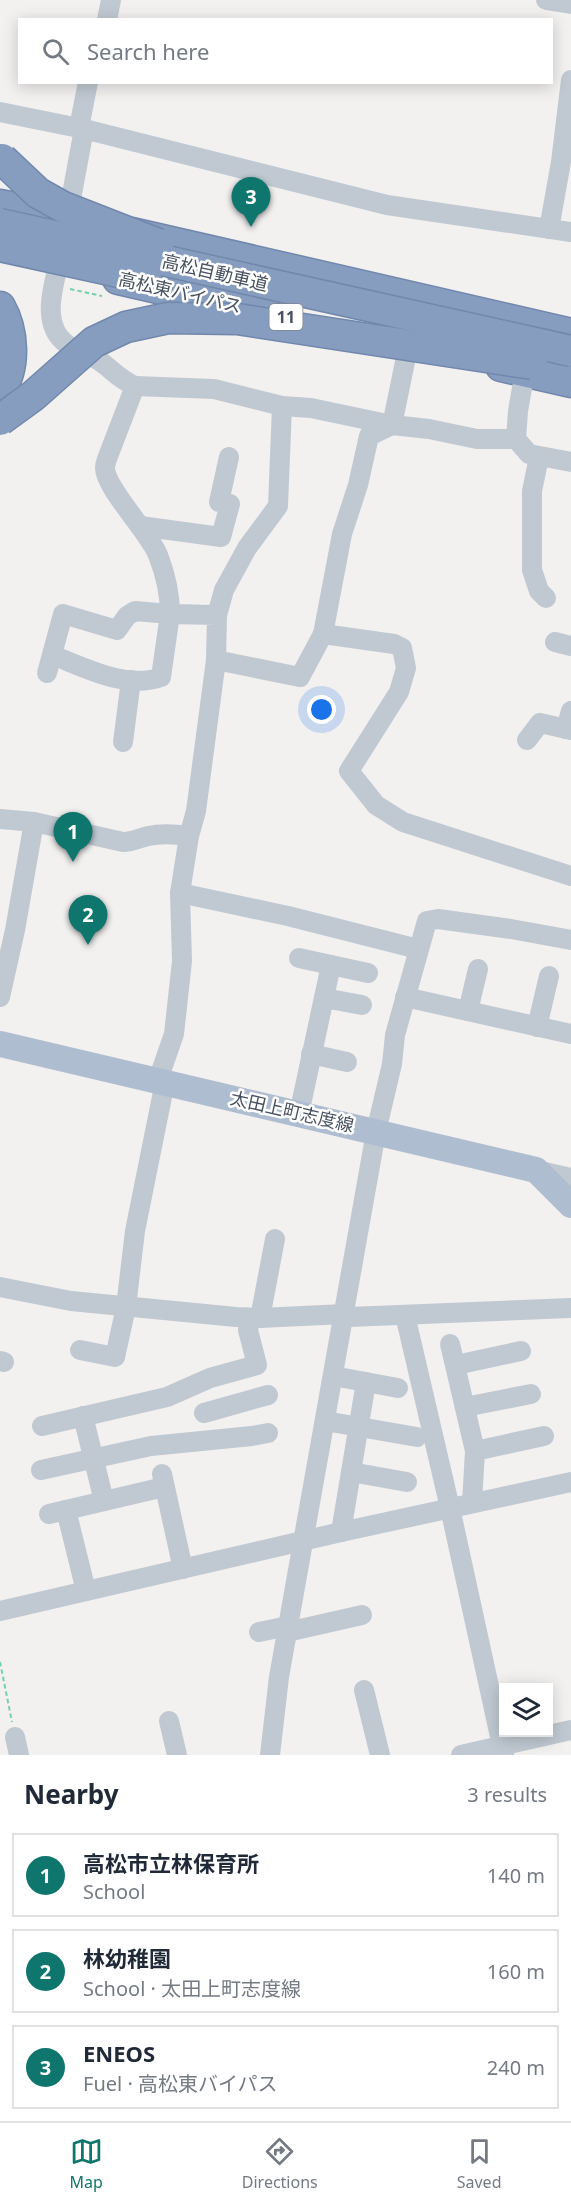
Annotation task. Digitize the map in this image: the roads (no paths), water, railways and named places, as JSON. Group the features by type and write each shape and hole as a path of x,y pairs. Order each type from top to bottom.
{"highway":[{"path":"0,157 38,193 63,207 150,242 217,260 241,279"},
{"path":"0,204 571,334"},
{"name":"高松自動車道","path":"0,224 571,351"},
{"name":"高松自動車道","path":"0,246 527,376 571,371"},
{"name":"高松東バイパス","path":"0,253 571,382"},
{"path":"0,307 7,326 11,348 9,366 0,390"},
{"path":"0,420 33,396 94,342 126,327 168,318 237,319 527,376"}],"main road":[{"name":"太田上町志度線","path":"0,1044 536,1170"},
{"path":"536,1170 571,1205"}],"street":[{"path":"107,18 111,0"},
{"path":"546,0 571,4"},
{"path":"549,229 561,162 571,80"},
{"path":"88,84 68,218 51,302 50,319 56,333 65,344 93,357 121,380 135,386 214,389 282,406 311,408 392,425 429,429 477,439 516,439 530,454 571,462"},
{"path":"0,112 82,129 387,205 571,232"},
{"path":"0,436 93,357"},
{"path":"392,425 405,362"},
{"path":"516,439 518,411 527,376"},
{"path":"135,386 110,449 105,469 110,484 158,554 170,601 170,614 161,677 131,680 49,664 63,614 117,630 127,616 135,611 170,614 217,615"},
{"path":"80,1350 115,1357 126,1307 135,1231 161,1081 174,1034 181,978 180,893 189,836 196,811 216,660 217,615 224,590 247,548 278,506 282,406"},
{"path":"216,660 300,677 323,634 342,534 358,485 369,436 392,425"},
{"path":"140,526 221,537 230,504 219,502 229,457"},
{"path":"539,457 532,491 532,570 539,591 546,598"},
{"path":"323,634 394,644 402,648 406,668 399,692 349,771 376,805 402,822 571,876"},
{"path":"123,742 131,680"},
{"path":"527,740 540,723 569,724"},
{"path":"0,819 34,822 123,843 160,834 189,836"},
{"path":"0,997 15,930 34,822"},
{"path":"180,893 288,916 418,949"},
{"path":"270,1755 303,1540 376,1132 392,1064 395,1035 427,921 438,919 571,940"},
{"path":"299,958 368,973"},
{"path":"299,1114 331,965"},
{"path":"468,1011 478,969"},
{"path":"537,1027 549,976"},
{"path":"405,997 571,1034"},
{"path":"324,998 362,1005"},
{"path":"311,1054 347,1062"},
{"path":"536,1170 571,1178"},
{"path":"42,1426 167,1397 210,1378 257,1365 248,1330 255,1318 275,1239"},
{"path":"0,1287 70,1301 255,1318 344,1314 349,1317 571,1308"},
{"path":"405,1315 503,1750"},
{"path":"450,1344 475,1451 472,1503"},
{"path":"456,1365 521,1351"},
{"path":"333,1376 398,1388"},
{"path":"340,1532 366,1382"},
{"path":"197,1384 209,1441"},
{"path":"465,1407 531,1394"},
{"path":"204,1413 267,1395"},
{"path":"83,1416 104,1501"},
{"path":"324,1421 417,1437"},
{"path":"41,1470 151,1446 268,1433"},
{"path":"475,1451 544,1436"},
{"path":"351,1472 407,1482"},
{"path":"86,1591 58,1512 104,1501 163,1481 183,1569"},
{"path":"0,1611 303,1540 571,1482"},
{"path":"259,1632 362,1615"},
{"path":"364,1690 380,1755"},
{"path":"169,1721 177,1755"},
{"path":"461,1755 503,1750 571,1730"}],"place":[{"name":"ENEOS","path":"251,227"},
{"name":"高松市立林保育所","path":"73,862"},
{"name":"林幼稚園","path":"88,945"}]}
